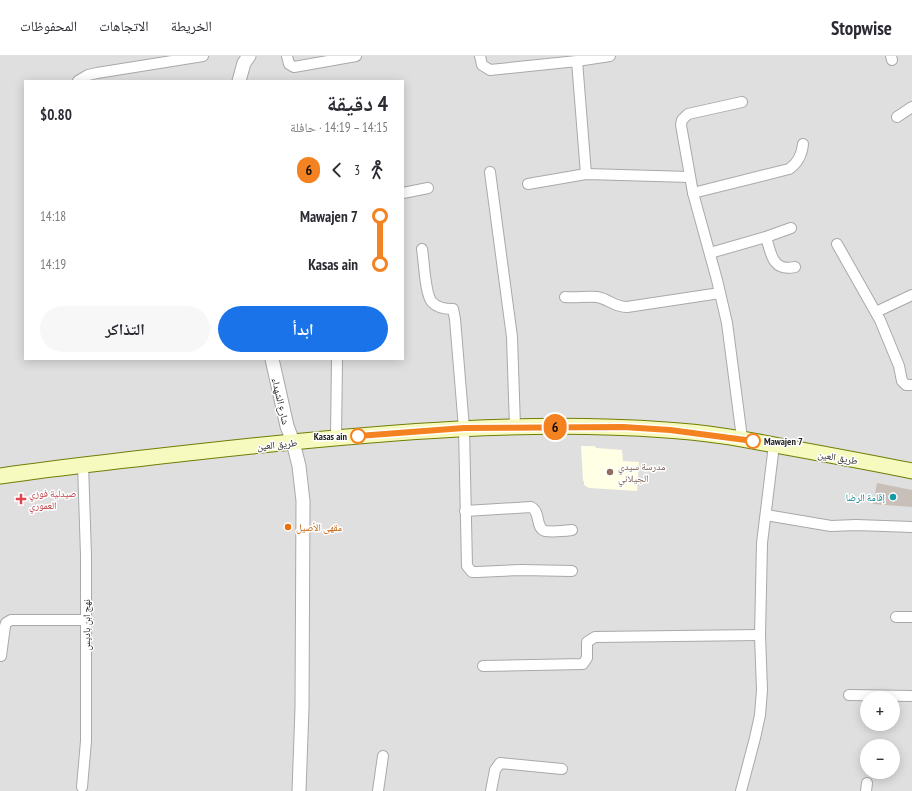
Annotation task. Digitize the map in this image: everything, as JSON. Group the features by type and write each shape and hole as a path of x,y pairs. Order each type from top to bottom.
{"main road":[{"name":"طريق العين","path":"0,476 83,464 336,438 464,428 623,427 670,430 742,438 912,471"}],"street":[{"path":"80,80 97,73 203,56"},
{"path":"239,80 244,63 249,56"},
{"path":"287,56 289,64 294,67 356,56"},
{"path":"480,56 482,65 490,70 610,56"},
{"path":"577,61 586,174"},
{"path":"742,102 688,114 682,120 681,125 690,177 720,293 728,332 742,438"},
{"path":"897,117 912,106"},
{"path":"694,193 789,169 799,158 802,152 803,144"},
{"path":"490,172 512,337 515,428"},
{"path":"528,184 586,174 690,177"},
{"path":"404,193 428,188"},
{"path":"710,253 766,237 791,228"},
{"path":"766,237 776,263 786,268 795,267"},
{"path":"837,244 876,312 895,357 902,381 906,384 912,385"},
{"path":"422,249 426,286 430,299 437,306 453,309 455,319 464,428 467,566 472,572 522,570 572,571"},
{"path":"565,297 598,297 617,307 622,307 720,293"},
{"path":"876,312 912,295"},
{"name":"شارع الشهداء","path":"272,360 287,426 294,442 302,478 304,518 302,708 299,791"},
{"path":"336,438 337,360"},
{"path":"741,791 760,715 762,690 760,634 762,543 774,445"},
{"name":"نهج ابن باديس","path":"82,787 86,741 86,555 83,464"},
{"path":"465,511 531,507 536,512 540,527 543,530 572,530"},
{"path":"766,515 831,526 862,525 912,528"},
{"path":"896,616 912,617"},
{"path":"1,656 5,626 6,623 11,620 86,620"},
{"path":"483,666 584,664 587,658 587,642 595,638 760,634"},
{"path":"849,695 912,696"},
{"path":"378,791 384,756"},
{"path":"491,791 495,770 500,763 562,769"}],"shaded area":[{"path":"0,56 912,56 912,791 0,791"},
{"name":"مدرسة سيدي الجيلاني","path":"581,446 595,446 596,448 622,450 623,461 639,462 637,491 589,488 584,485"}],"building":[{"name":"إقامة الرضا","path":"877,483 912,490 912,507 873,504"}],"bus line":[{"name":"6","path":"358,436 464,428 579,426 670,430 742,438 753,441"}],"place":[{"name":"Kasas ain","path":"358,436"},
{"name":"Mawajen 7","path":"753,441"},
{"name":"مدرسة سيدي الجيلاني","path":"610,472"},
{"name":"إقامة الرضا","path":"893,497"},
{"name":"صيدلية فوزي العموري","path":"21,499"},
{"name":"مقهى الأصيل","path":"288,527"}]}
